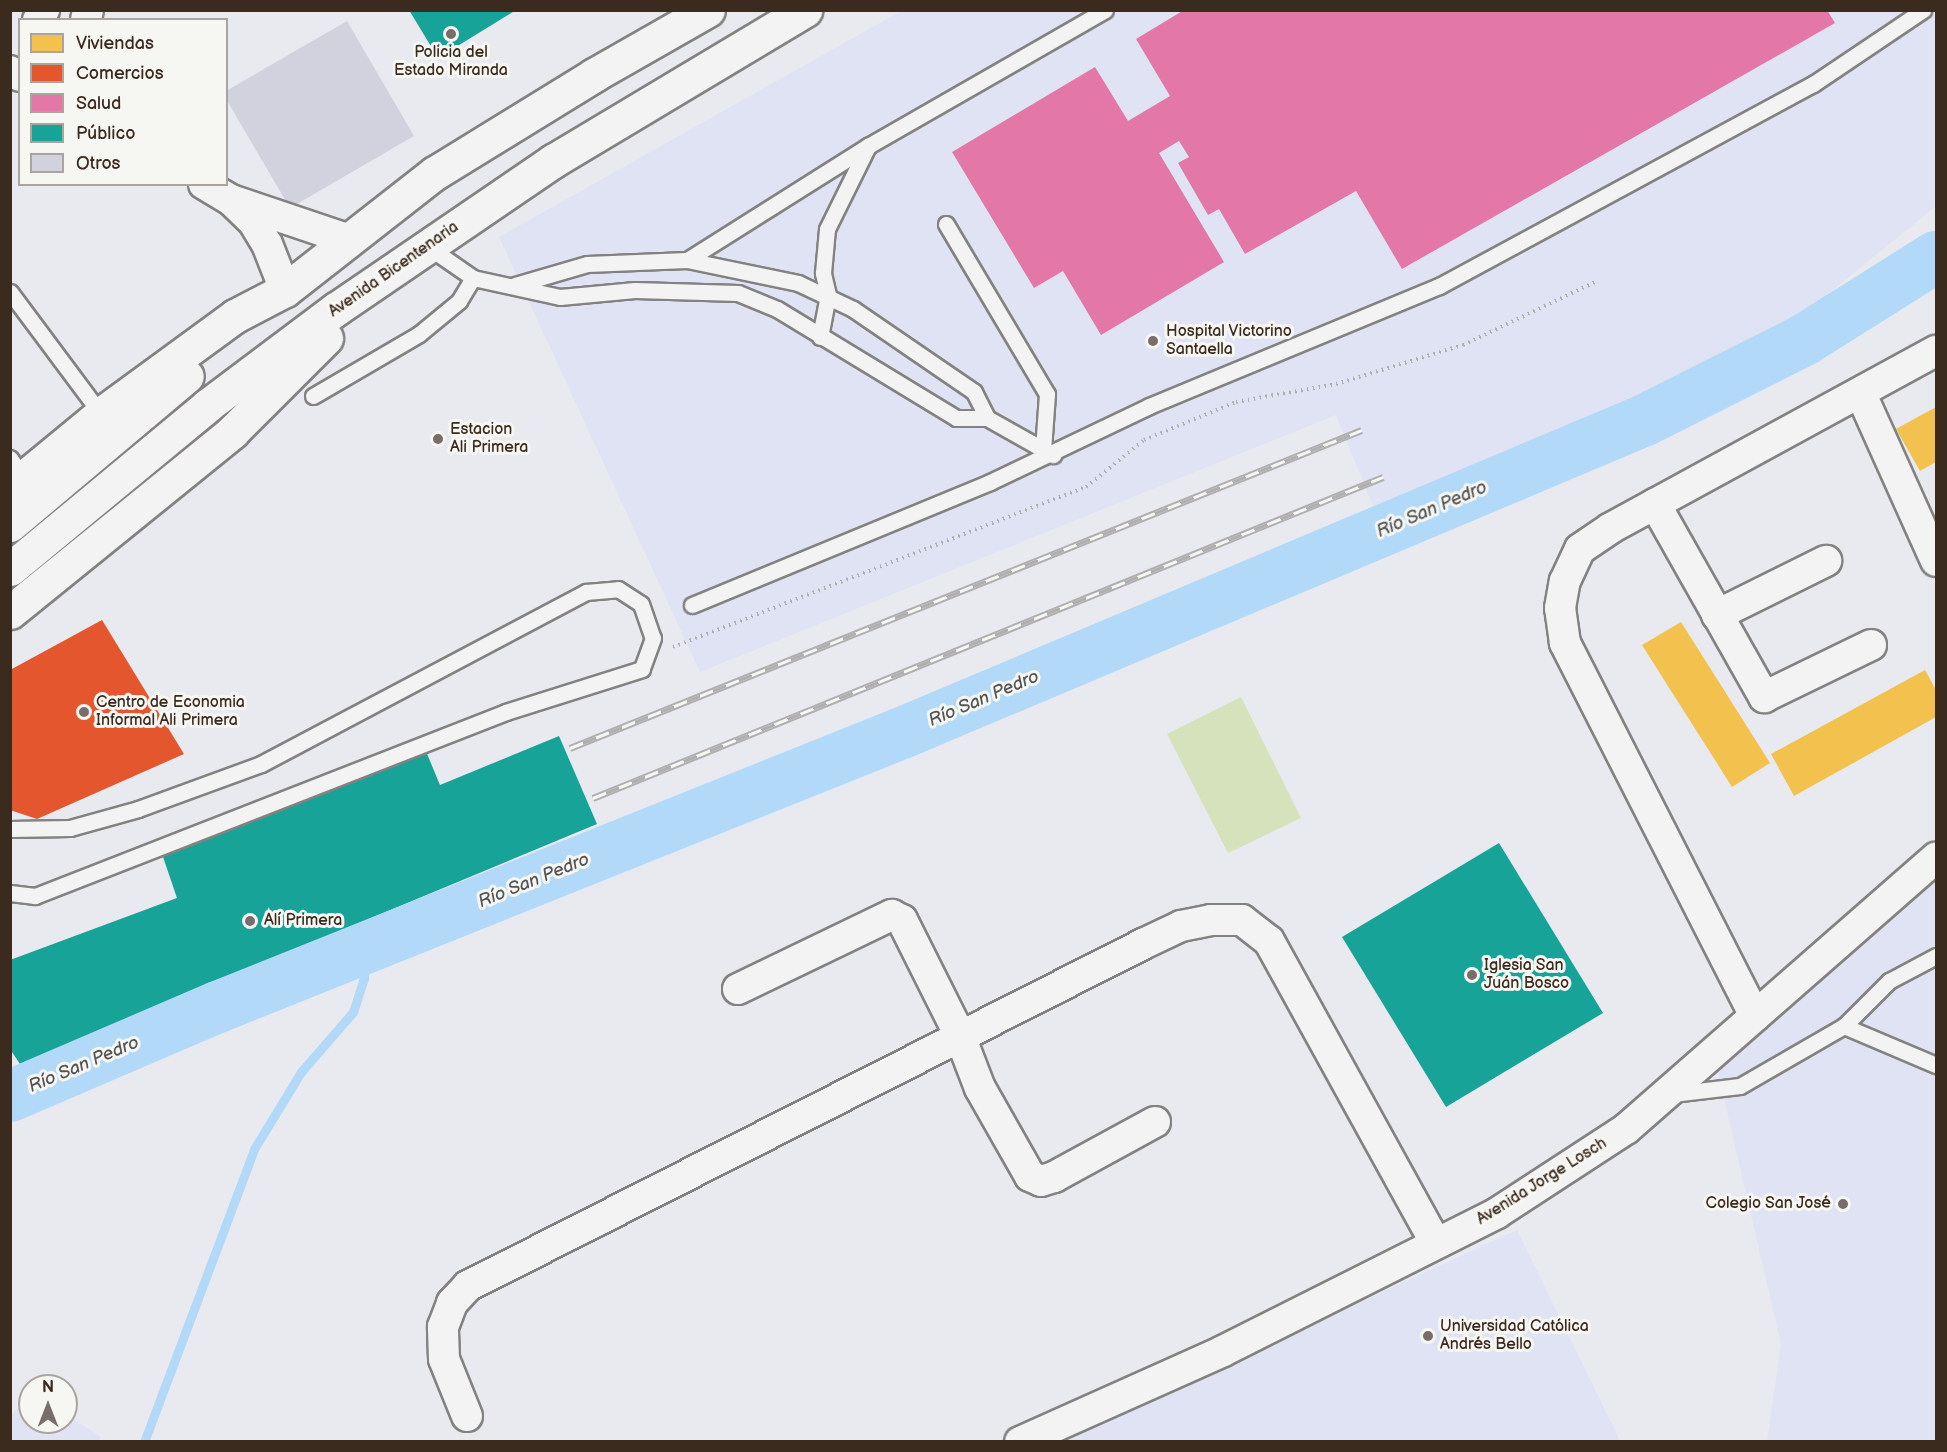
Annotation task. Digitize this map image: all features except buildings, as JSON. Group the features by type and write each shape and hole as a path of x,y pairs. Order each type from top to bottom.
{"main road":[{"path":"10,525 188,375 280,293 435,173 594,75 708,10"},
{"name":"Avenida Bicentenaria","path":"10,569 208,405 397,267 554,161 805,10"},
{"path":"10,612 232,432 397,267"},
{"path":"15,475 235,316 280,293"}],"street":[{"path":"207,186 231,200 350,240"},
{"path":"231,200 253,221 267,243 280,293"},
{"path":"1755,1016 1565,643 1560,608 1565,581 1580,549 1655,504 1861,394 1936,351"},
{"path":"1861,394 1933,545"},
{"path":"1655,504 1764,697 1871,645"},
{"path":"1717,615 1826,561"},
{"name":"Avenida Jorge Losch","path":"1020,1442 1223,1351 1497,1213 1626,1129 1936,858"},
{"path":"738,989 892,915 902,920 960,1036 980,1088 1030,1176 1041,1181 1155,1122"},
{"path":"466,1416 444,1359 443,1327 452,1303 468,1286 1181,926 1242,920 1269,941 1436,1243"}],"lane":[{"path":"687,260 868,146 1104,10"},
{"path":"692,605 1048,453 1149,406 1439,286 1813,84 1923,10"},
{"path":"820,337 828,296 823,273 827,229 868,146"},
{"path":"946,224 1047,394 1048,453"},
{"path":"427,246 473,278 515,285 560,297 634,290 738,292 777,309 956,418 987,418 1048,453"},
{"path":"515,285 587,264 687,260 763,273 828,296 974,392 987,418"},
{"path":"313,396 419,334 459,301 473,278"},
{"path":"10,292 101,414"},
{"path":"10,829 70,828 138,809 261,764 586,592 618,589 641,604 653,638 642,669 506,712 35,896 10,893"},
{"path":"1666,1094 1740,1086 1844,1026 1889,981 1936,956"},
{"path":"1844,1026 1936,1065"}],"path":[{"path":"653,638 671,647 703,638 1086,487 1144,440 1236,402 1336,384 1463,345 1595,282"}],"shaded area":[{"name":"Hospital Victorino Santaella","path":"901,11 1936,11 1936,206 1805,313 1714,368 1375,511 1336,415 700,672 499,237"},
{"name":"Colegio San José","path":"1936,863 1936,1441 1767,1441 1781,1344 1716,1064"},
{"name":"Universidad Católica Andrés Bello","path":"1517,1230 1620,1441 1057,1442"},
{"path":"18,1409 18,1434 78,1434 78,1422 101,1437 99,1441 11,1441 11,1415"}],"green space":[{"path":"1241,697 1301,818 1228,853 1167,734"}],"waterway":[{"name":"Río San Pedro","path":"10,1096 218,1007 902,733 1645,420 1804,340 1936,257"},
{"path":"144,1442 254,1149 301,1072 353,1012 364,978 364,949"}],"railway":[{"path":"570,748 1362,430"},
{"path":"593,798 1383,477"}],"place":[{"name":"Policia del Estado Miranda","path":"451,34"},
{"name":"Hospital Victorino Santaella","path":"1153,341"},
{"name":"Estacion Ali Primera","path":"438,439"},
{"name":"Centro de Economia Informal Ali Primera","path":"84,712"},
{"name":"Alí Primera","path":"250,921"},
{"name":"Iglesia San Juán Bosco","path":"1472,975"},
{"name":"Colegio San José","path":"1843,1204"},
{"name":"Universidad Católica Andrés Bello","path":"1428,1336"}]}
